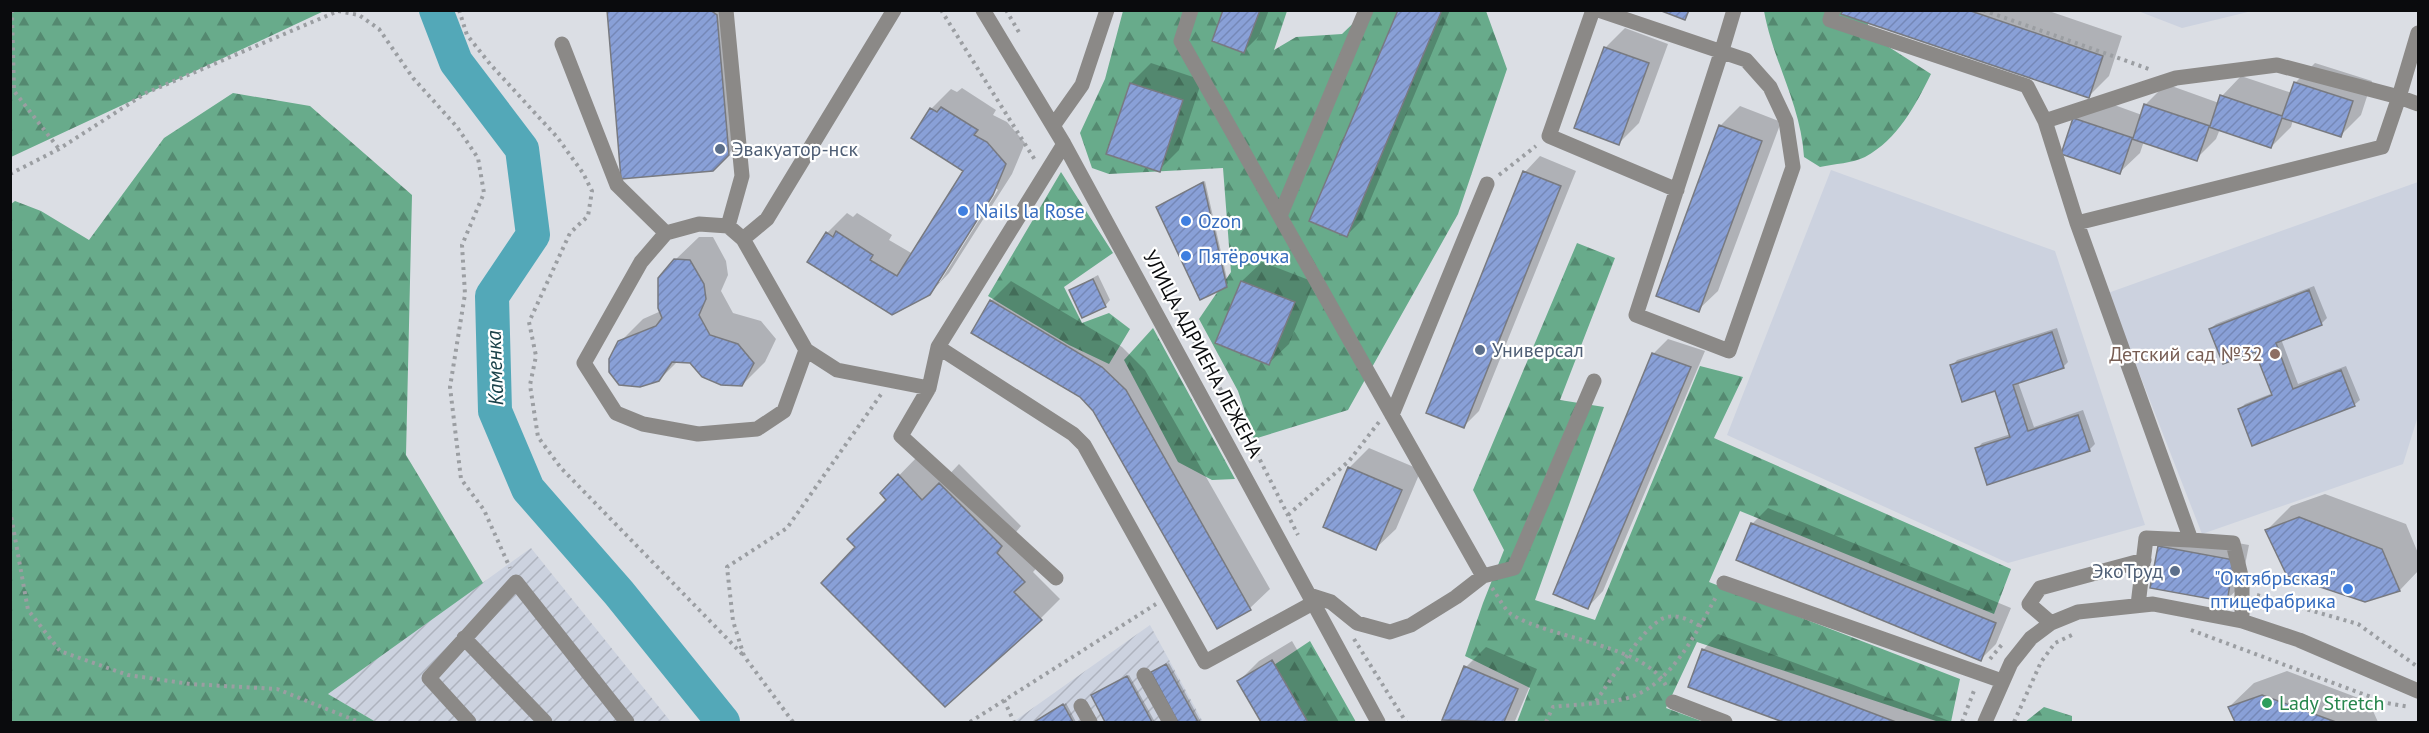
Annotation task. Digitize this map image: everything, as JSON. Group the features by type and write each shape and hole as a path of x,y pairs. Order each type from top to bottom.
{"street":[{"path":"726,10 742,176 728,226"},
{"path":"743,239 767,219 894,10"},
{"name":"УЛИЦА АДРИЕНА ЛЕЖЕНА","path":"983,10 1064,144 1378,723"},
{"path":"1053,126 1082,85 1107,10"},
{"path":"1191,10 1181,41 1483,576"},
{"path":"1280,216 1366,10"},
{"path":"1593,10 1548,136 1677,190"},
{"path":"1598,10 1722,50 1746,60 1770,87 1786,121 1793,167 1729,351 1636,315 1722,50 1734,10"},
{"path":"1833,10 1830,20 2027,86 2045,121 2077,223 2191,540"},
{"path":"2077,223 2382,147 2418,33"},
{"path":"562,44 617,185 666,233"},
{"path":"2045,121 2176,78 2277,65 2418,104"},
{"path":"1056,578 901,436 929,388 938,348 1064,144"},
{"path":"1392,415 1487,184"},
{"path":"806,350 784,411 758,429 698,434 643,424 616,413 584,363 641,262 666,233 699,224 728,226 743,239 806,350 837,370 929,388"},
{"path":"938,348 1073,434 1084,445 1170,595 1205,662 1311,599 1331,602 1357,623 1390,632 1411,625 1447,603 1483,576 1514,568 1594,381"},
{"path":"2138,605 2146,538 2233,543 2242,580 2242,621"},
{"path":"2050,623 2029,604 2040,588 2144,560"},
{"path":"469,723 429,678 516,582 627,723"},
{"path":"1724,583 2002,681"},
{"path":"1985,723 2012,663 2031,638 2050,623 2078,612 2138,605 2153,604 2242,621 2299,640 2416,690 2418,673"},
{"path":"464,638 545,723"},
{"path":"1144,675 1170,723"},
{"path":"1673,702 1725,723"},
{"path":"1081,705 1090,723"}],"path":[{"path":"12,10 14,91 59,149"},
{"path":"459,10 467,35 556,137 583,172 592,191 588,216 570,233 529,322 536,356 530,385 538,437 561,468 744,656 794,723"},
{"path":"941,10 1035,160 1041,154"},
{"path":"1983,10 2176,78"},
{"path":"10,174 59,149 146,93 339,11 359,15 379,29 412,78 457,126 478,158 484,194 462,245 465,294 450,387 461,479 484,510 516,582"},
{"path":"1487,184 1548,136"},
{"path":"744,656 733,621 727,567 787,528 891,380"},
{"path":"1288,515 1349,461 1375,424 1392,415"},
{"path":"10,510 28,610 60,651 128,675 190,684 277,689 359,723"},
{"path":"1483,576 1510,614 1628,655 1663,677"},
{"path":"1546,723 1553,707 1632,696 1663,677 1700,626 1724,583"},
{"path":"970,723 1170,595"},
{"path":"1596,701 1642,637 1664,618 1684,617 1700,626"},
{"path":"2184,627 2387,703 2418,709"},
{"path":"2014,723 2041,662 2055,643 2079,631"},
{"path":"1004,700 1014,723"},
{"path":"1962,723 1966,708"}],"shaded area":[{"path":"2138,11 2252,11 2182,28"},
{"path":"1831,170 2055,251 2145,525 2008,563 1727,435"},
{"name":"Детский сад №32","path":"2418,182 2418,416 2403,464 2202,534 2108,293"},
{"path":"531,548 671,722 376,722 328,694"},
{"path":"1150,625 1203,722 1013,722"}],"green space":[{"path":"11,10 324,10 324,11 11,157"},
{"path":"1123,11 1287,11 1274,50 1296,37 1342,34 1366,11 1486,11 1507,69 1458,214 1348,410 1254,439 1238,391 1199,319 1231,272 1223,168 1109,174 1092,168 1080,133 1105,79"},
{"path":"1764,11 1869,11 1867,33 1931,74 1912,110 1877,150 1860,159 1820,167 1804,157 1798,119"},
{"path":"233,93 310,106 412,195 406,455 483,583 328,694 376,722 11,722 11,204 15,201 41,211 89,240 164,138"},
{"path":"1061,172 1113,253 1064,287 1082,323 1109,313 1130,329 1109,364 1069,345 988,296"},
{"path":"1577,243 1615,258 1560,400 1604,407 1535,600 1595,620 1700,366 1743,377 1714,438 2011,569 1994,614 1740,511 1709,582 1960,679 1951,722 1939,722 1697,642 1666,708 1704,722 1517,722 1530,688 1465,656 1504,550 1473,490"},
{"path":"1153,328 1235,479 1212,480 1178,462 1124,360"},
{"path":"1310,641 1356,722 1308,722 1274,665"},
{"path":"2044,707 2072,716 2072,722 2025,722"}],"building":[{"path":"607,10 710,10 717,15 729,155 713,171 621,179"},
{"path":"1223,10 1260,10 1244,53 1212,41"},
{"path":"1398,10 1442,10 1347,237 1309,221"},
{"path":"1659,10 1689,10 1685,20"},
{"path":"1843,10 1968,10 2103,56 2089,98 1841,14"},
{"path":"1604,47 1649,63 1619,145 1574,128"},
{"path":"2294,82 2353,101 2341,137 2282,118 2271,148 2209,127 2197,161 2132,139 2120,174 2061,154 2073,118 2133,138 2144,104 2210,126 2220,95 2282,116"},
{"path":"1130,83 1183,100 1160,172 1106,154"},
{"path":"941,107 978,130 974,135 987,142 1006,164 993,195 930,295 892,315 807,262 826,232 833,237 836,231 873,255 870,260 897,276 963,171 911,138 930,108 937,112"},
{"path":"1719,125 1762,141 1699,312 1656,296"},
{"path":"1523,171 1561,186 1464,428 1426,413"},
{"path":"1203,182 1227,287 1200,300 1156,207"},
{"path":"674,259 690,260 704,284 706,299 699,315 710,335 738,344 754,363 742,386 721,385 702,377 690,363 672,362 659,381 640,387 619,385 609,372 609,359 618,341 656,326 662,318 658,308 658,278"},
{"path":"1093,279 1106,307 1082,318 1069,290"},
{"path":"1241,281 1295,302 1269,365 1215,343"},
{"path":"2309,290 2322,325 2276,343 2293,389 2341,370 2355,406 2252,446 2238,409 2272,395 2255,352 2223,364 2209,329"},
{"path":"990,300 1102,367 1126,390 1251,610 1217,629 1093,411 1080,397 971,333"},
{"path":"2052,332 2064,368 2013,385 2028,431 2078,415 2090,451 1987,485 1975,448 2010,437 1995,391 1962,402 1950,365"},
{"path":"1652,353 1691,367 1588,609 1553,594"},
{"path":"1348,467 1402,490 1376,550 1323,527"},
{"path":"898,474 922,500 939,483 1002,546 997,553 1025,582 1014,592 1042,620 945,707 821,583 855,547 847,539 886,500 880,493"},
{"path":"2299,517 2382,549 2400,591 2365,602 2287,576 2265,530"},
{"path":"1751,523 1996,623 1981,661 1736,560"},
{"path":"2158,546 2234,560 2227,602 2150,588"},
{"path":"1702,649 1896,722 1783,722 1688,687"},
{"path":"1272,660 1308,722 1261,722 1237,681"},
{"path":"1166,664 1198,722 1178,722 1151,672"},
{"path":"1464,666 1518,689 1504,722 1442,720"},
{"path":"1127,676 1152,722 1105,722 1091,695"},
{"path":"2262,695 2336,722 2235,722 2228,707"},
{"path":"1063,704 1073,722 1034,722"}],"waterway":[{"name":"Каменка","path":"436,10 456,62 522,149 533,235 492,296 495,411 528,489 619,593 723,722"}],"place":[{"name":"Эвакуатор-нск","path":"720,149"},
{"name":"Nails la Rose","path":"963,211"},
{"name":"Ozon","path":"1186,221"},
{"name":"Пятёрочка","path":"1186,256"},
{"name":"Универсал","path":"1480,350"},
{"name":"Детский сад №32","path":"2275,354"},
{"name":"ЭкоТруд","path":"2175,571"},
{"name":"\"Октябрьская\" птицефабрика","path":"2348,589"},
{"name":"Lady Stretch","path":"2267,703"}]}
